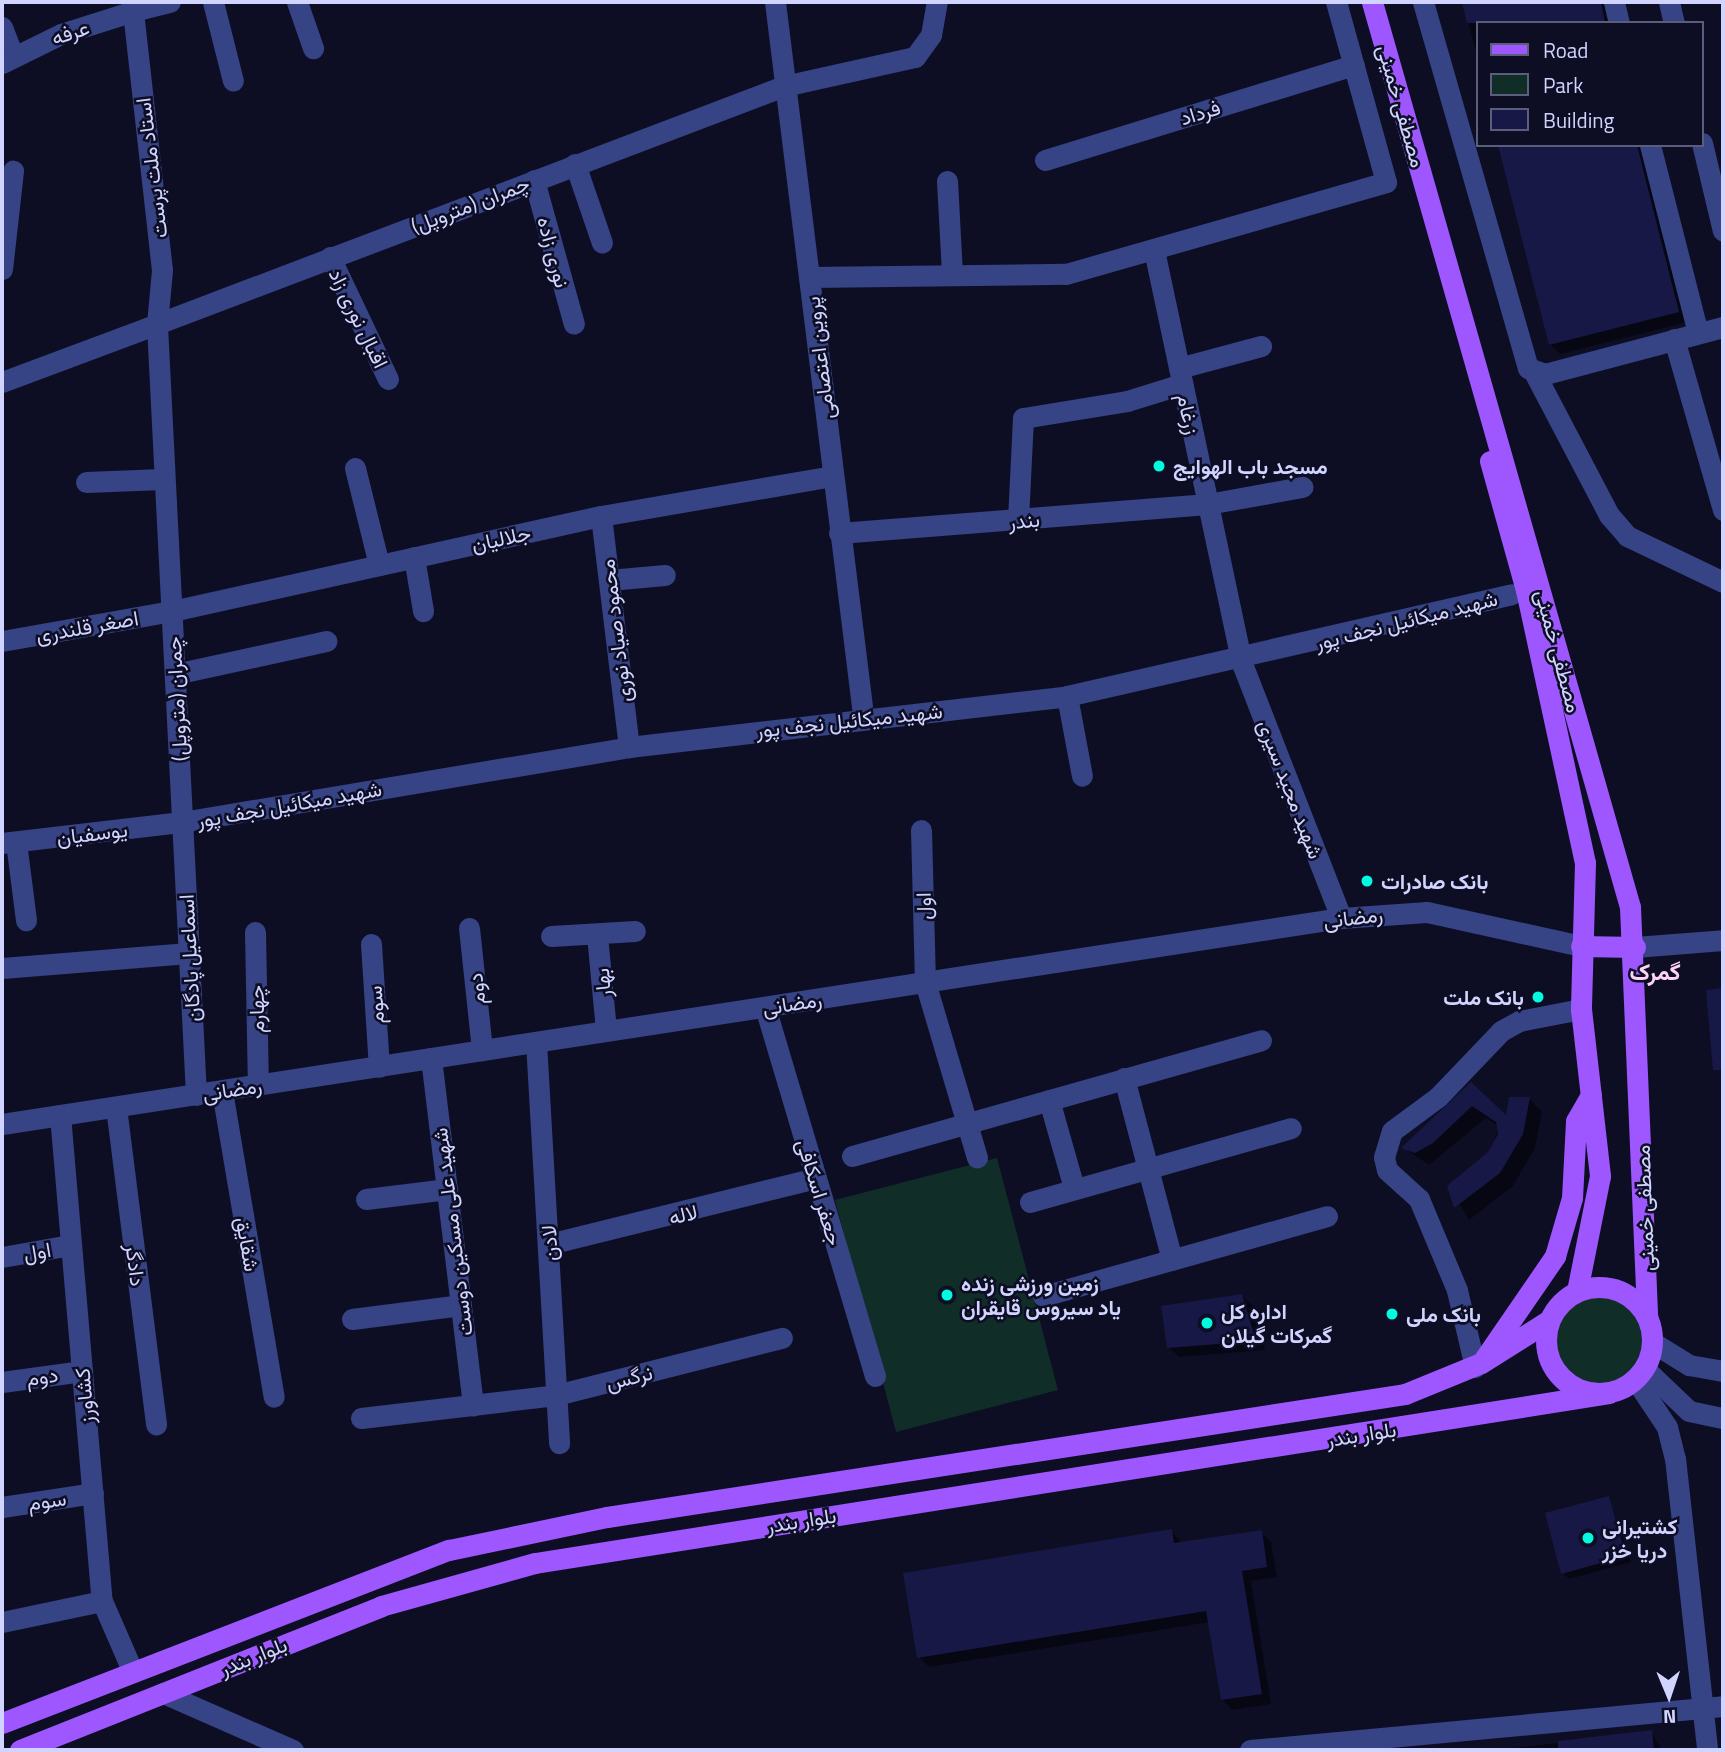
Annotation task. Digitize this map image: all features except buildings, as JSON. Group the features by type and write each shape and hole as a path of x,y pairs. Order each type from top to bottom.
{"main road":[{"name":"مصطفی خمینی","path":"1359,2 1527,590 1580,829 1581,1009 1600,1176 1577,1291"},
{"name":"مصطفی خمینی","path":"1371,2 1530,547 1630,907 1635,947 1647,1316"},
{"path":"1581,946 1635,947"},
{"path":"1478,1365 1555,1256 1572,1198 1576,1121 1591,1095"},
{"path":"1617,1290 1647,1316 1652,1342 1640,1373 1609,1393 1583,1391 1559,1375 1546,1350 1549,1321 1577,1291 1617,1290"},
{"name":"بلوار بندر","path":"2,1723 132,1670 449,1550 607,1517 1405,1394 1478,1365 1549,1321"},
{"name":"بلوار بندر","path":"20,1750 458,1581 612,1549 1609,1393"},
{"path":"932,1467 937,1499"}],"street":[{"name":"عرفه","path":"7,59 133,6 170,2"},
{"path":"213,2 233,80"},
{"path":"297,2 313,48"},
{"name":"پروین اعتصامی","path":"775,2 863,715"},
{"name":"چمران (متروپل)","path":"2,383 784,86 915,57 930,35 937,2"},
{"path":"809,277 952,273 1066,274 1386,182 1336,2"},
{"path":"1423,2 1528,368 1535,374 1609,515 1628,536 1723,582"},
{"path":"1614,2 1619,21"},
{"path":"1668,2 1673,21"},
{"name":"استاد ملت پرست","path":"133,6 162,270 157,324"},
{"path":"2,27 7,59"},
{"name":"فرداد","path":"1045,160 1354,65"},
{"path":"1651,147 1698,332"},
{"path":"1703,147 1723,231"},
{"path":"575,164 602,243"},
{"path":"2,269 13,171"},
{"name":"نوری زاده","path":"534,180 574,324"},
{"path":"947,181 952,273"},
{"name":"زرغام","path":"1154,250 1241,661"},
{"name":"اقبال نوری زاد","path":"330,257 388,379"},
{"name":"چمران (متروپل)","path":"157,324 162,479 172,611 182,822"},
{"path":"1535,374 1723,327"},
{"path":"1674,339 1723,510"},
{"path":"1018,520 1023,418 1127,401 1181,376 1261,346"},
{"path":"355,468 379,565"},
{"name":"جلالیان","path":"172,611 601,516 833,476"},
{"path":"86,482 162,479"},
{"name":"بندر","path":"839,533 1208,504 1303,487"},
{"name":"محمود صیاد نوری","path":"601,516 629,747"},
{"path":"414,557 423,611"},
{"path":"609,580 665,575"},
{"name":"شهید میکائیل نجف پور","path":"182,822 629,747 863,715 1067,696 1241,661 1511,594"},
{"name":"اصغر قلندری","path":"2,641 172,611"},
{"path":"175,674 326,641"},
{"name":"شهید مجید سیری","path":"1241,661 1341,918"},
{"path":"1067,696 1082,776"},
{"name":"یوسفیان","path":"9,843 182,822"},
{"name":"اسماعیل پادگان","path":"182,822 196,1095"},
{"name":"اول","path":"921,830 925,982 977,1157"},
{"path":"9,843 26,920"},
{"name":"رمضانی","path":"2,1124 1341,918 1427,912 1581,946"},
{"name":"دوم","path":"469,928 482,1050"},
{"path":"551,936 635,931"},
{"name":"چهارم","path":"255,932 258,1085"},
{"name":"بهار","path":"597,935 606,1031"},
{"path":"1635,947 1723,940"},
{"name":"سوم","path":"372,944 379,1067"},
{"path":"2,968 188,953"},
{"name":"جعفر اسکافی","path":"765,1007 874,1376"},
{"path":"1478,1365 1457,1290 1419,1199 1387,1170 1384,1157 1392,1131 1438,1097 1501,1031 1519,1021 1581,1009"},
{"path":"852,1156 1261,1040"},
{"name":"لادن","path":"536,1042 559,1443"},
{"name":"شهید علی مسکین دوست","path":"431,1058 473,1405"},
{"path":"1124,1078 1172,1259"},
{"name":"شقایق","path":"222,1091 274,1397"},
{"path":"1049,1100 1074,1188"},
{"name":"دادگر","path":"116,1107 156,1424"},
{"name":"کشاورز","path":"60,1115 102,1601 132,1670"},
{"path":"1030,1202 1074,1188 1149,1172 1291,1128"},
{"name":"لاله","path":"549,1244 816,1178"},
{"path":"366,1199 447,1189"},
{"path":"1043,1296 1327,1216"},
{"name":"اول","path":"2,1257 71,1245"},
{"path":"352,1319 461,1306"},
{"name":"نرگس","path":"361,1418 556,1395 782,1338"},
{"path":"1652,1342 1689,1365 1723,1371"},
{"name":"دوم","path":"2,1382 82,1371"},
{"path":"1640,1373 1689,1411 1723,1418"},
{"path":"1640,1373 1667,1427 1675,1458 1714,1707 1712,1746"},
{"name":"سوم","path":"2,1507 93,1493"},
{"path":"2,1622 102,1601"},
{"path":"163,1693 293,1750"},
{"path":"1250,1750 1714,1707"}],"green space":[{"name":"زمین ورزشی زنده یاد سیروس قایقران","path":"997,1158 1058,1390 896,1432 835,1200"},
{"path":"1589,1295 1607,1295 1623,1302 1636,1315 1643,1331 1643,1349 1636,1365 1623,1378 1607,1385 1589,1385 1573,1378 1560,1365 1553,1349 1553,1331 1560,1315 1573,1302"}],"place":[{"name":"مسجد باب الهوایج","path":"1159,466"},
{"name":"بانک صادرات","path":"1367,881"},
{"name":"بانک ملت","path":"1538,997"},
{"name":"زمین ورزشی زنده یاد سیروس قایقران","path":"947,1295"},
{"name":"بانک ملی","path":"1392,1314"},
{"name":"اداره کل گمرکات گیلان","path":"1207,1323"},
{"name":"کشتیرانی دریا خزر","path":"1588,1538"}],"district":[{"name":"گمرک","path":"1655,972"}]}
